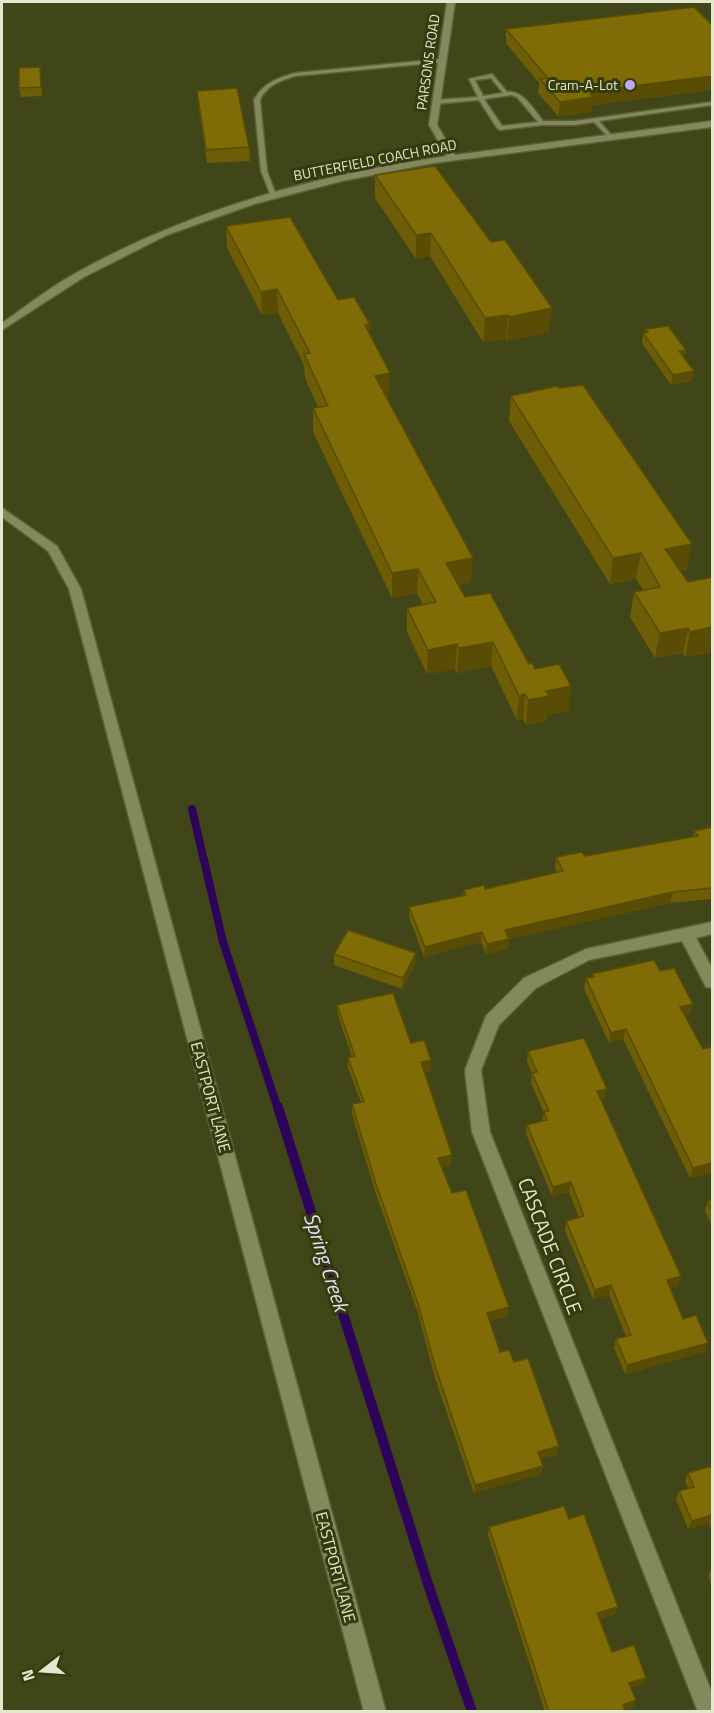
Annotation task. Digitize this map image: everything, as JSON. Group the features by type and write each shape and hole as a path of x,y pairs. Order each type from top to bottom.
{"street":[{"name":"PARSONS ROAD","path":"451,2 433,124 453,158"},
{"name":"BUTTERFIELD COACH ROAD","path":"2,327 33,302 90,269 150,240 273,195 365,173 453,158 712,124"},
{"name":"EASTPORT LANE","path":"2,512 53,549 75,589 375,1712"},
{"name":"CASCADE CIRCLE","path":"709,1712 481,1132 473,1070 492,1020 530,983 586,955 712,928"},
{"path":"686,934 712,982"}],"lane":[{"path":"273,195 264,171 257,100 260,91 276,80 295,75 441,61"},
{"path":"506,94 492,76 472,79 500,128 595,120 712,104"},
{"path":"435,102 506,94 519,96 542,123"},
{"path":"595,120 610,137"}],"building":[{"path":"694,7 712,25 712,76 592,91 594,93 590,94 593,97 560,102 540,79 548,78 506,29"},
{"path":"40,67 41,87 19,88 19,68"},
{"path":"237,88 249,147 206,150 197,91"},
{"path":"435,166 491,242 505,240 552,308 509,317 508,315 485,318 431,233 416,235 375,175"},
{"path":"290,217 338,300 354,297 370,324 365,325 390,373 375,376 473,558 446,563 465,597 490,593 529,664 532,663 535,669 559,664 571,686 546,691 549,696 528,700 525,694 519,696 493,642 459,648 457,644 428,650 407,608 436,602 418,569 392,573 313,408 328,406 304,354 310,353 277,289 261,292 226,226"},
{"path":"668,326 686,350 679,351 694,371 673,375 643,333 648,332 646,329"},
{"path":"583,385 692,544 665,549 688,582 712,577 712,627 690,632 688,628 660,633 634,592 660,587 641,553 613,558 511,396 557,386 559,388"},
{"path":"712,827 712,888 673,892 505,930 509,939 487,944 482,932 425,947 409,907 466,895 464,890 484,885 485,889 563,871 556,857 582,852 585,856 698,836 694,831"},
{"path":"348,930 416,953 403,978 334,954"},
{"path":"654,960 660,971 674,968 693,1004 680,1007 703,1049 712,1047 712,1163 693,1168 626,1029 611,1033 586,978 594,977 592,974"},
{"path":"393,993 411,1043 424,1040 431,1060 421,1062 452,1155 438,1158 452,1193 466,1190 509,1307 487,1313 500,1352 509,1350 514,1362 528,1358 559,1446 538,1452 543,1466 475,1485 352,1104 364,1102 348,1058 355,1056 337,1005"},
{"path":"584,1038 607,1089 597,1091 681,1276 667,1280 683,1319 696,1315 708,1343 627,1365 616,1339 631,1335 611,1285 595,1290 566,1221 584,1216 571,1182 553,1187 527,1125 547,1120 544,1112 549,1111 532,1073 537,1072 528,1051"},
{"path":"712,1466 712,1515 692,1521 679,1491 694,1487 688,1473"},
{"path":"564,1506 569,1519 584,1514 618,1607 597,1613 612,1652 634,1645 646,1678 629,1683 636,1700 623,1705 625,1712 549,1712 489,1527"}],"waterway":[{"name":"Spring Creek","path":"192,809 223,942 278,1109"},
{"name":"Spring Creek","path":"278,1107 428,1584 472,1712"}],"place":[{"name":"Cram-A-Lot","path":"630,85"}]}
